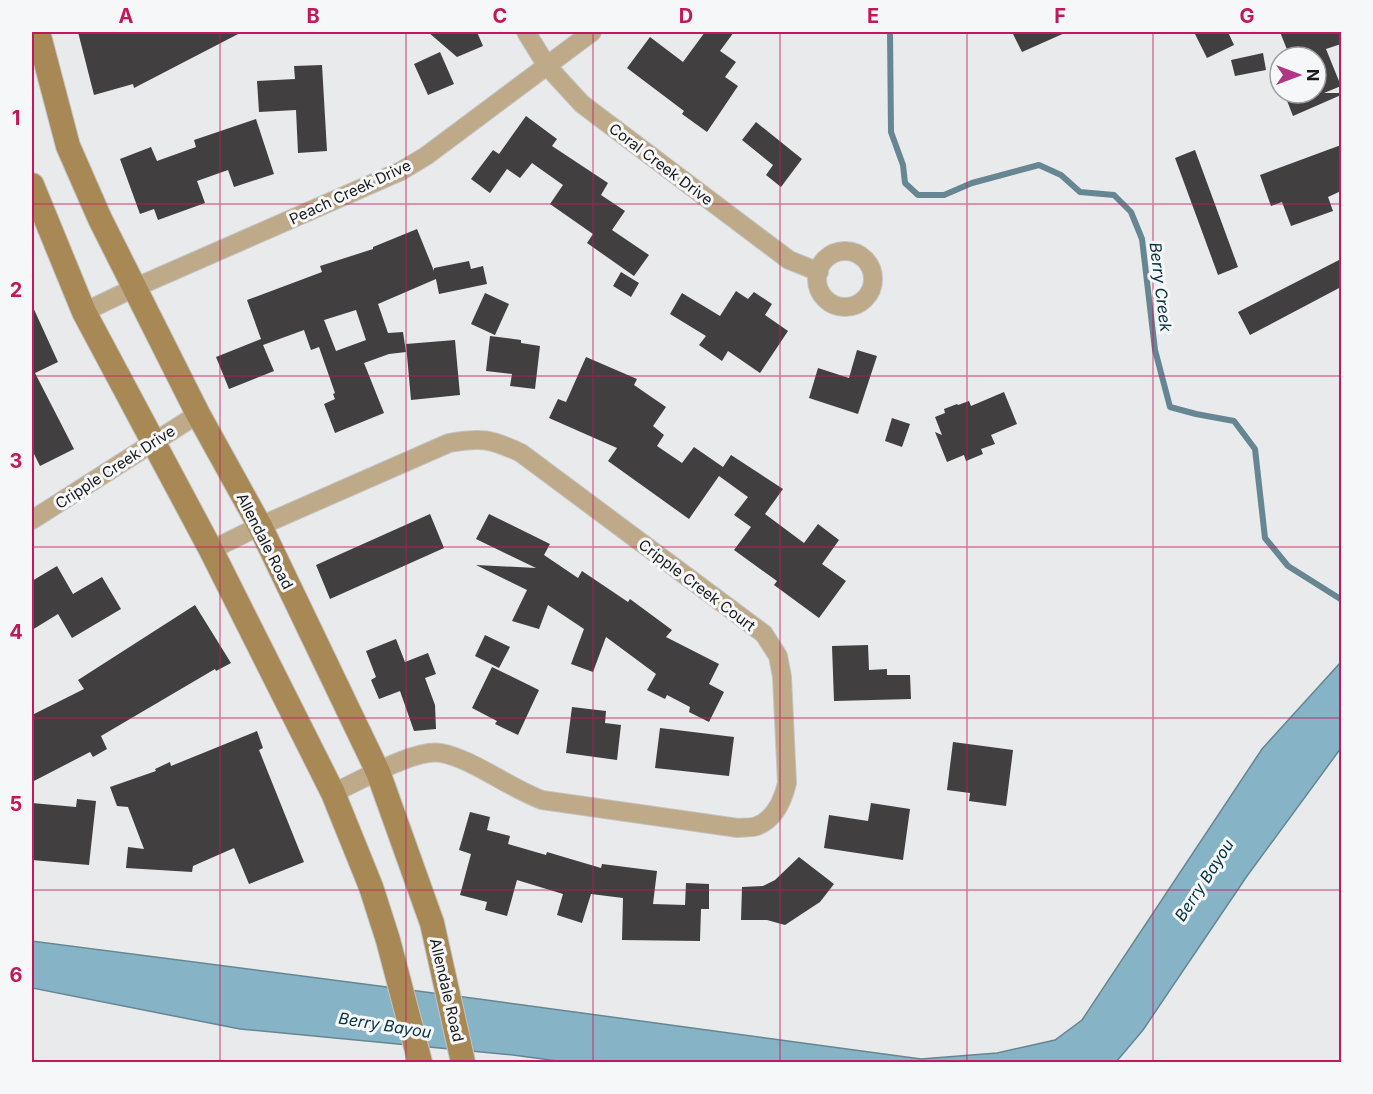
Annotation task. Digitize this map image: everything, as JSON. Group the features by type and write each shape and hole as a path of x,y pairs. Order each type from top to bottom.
{"main road":[{"name":"Allendale Road","path":"38,32 68,146 100,219 198,414 260,526 378,772 432,922 463,1062"},
{"path":"32,184 84,312 211,550 333,793 371,887 388,940 420,1062"}],"street":[{"name":"Coral Creek Drive","path":"526,32 547,66 590,111 789,260 819,272"},
{"name":"Peach Creek Drive","path":"84,312 401,171 426,156 592,32"},
{"name":"Cripple Creek Drive","path":"32,520 198,414"},
{"name":"Cripple Creek Court","path":"211,550 449,443 470,439 495,441 521,453 764,634 778,656 782,677 787,783 783,799 774,813 757,826 738,828 542,800 522,793 462,760 440,752 424,753 404,760 333,793"}],"water":[{"name":"Berry Bayou","path":"1341,662 1341,748 1247,876 1143,1030 1116,1062 565,1062 240,1029 32,988 32,941 921,1059 997,1053 1055,1040 1082,1020 1262,749"}],"building":[{"path":"78,32 242,32 134,88 133,84 94,95"},
{"path":"428,32 477,32 483,46 457,57"},
{"path":"705,32 734,32 720,51 736,62 725,77 738,86 707,132 682,114 684,111 627,68 650,37 683,62"},
{"path":"1012,32 1067,32 1022,52"},
{"path":"1194,32 1228,32 1234,45 1207,58"},
{"path":"1280,32 1341,32 1341,44 1328,48 1328,45 1285,45"},
{"path":"440,52 454,84 428,95 414,64"},
{"path":"1263,53 1266,70 1235,76 1231,60"},
{"path":"1328,54 1341,86 1328,91"},
{"path":"322,65 327,151 298,153 296,110 259,112 257,81 295,79 294,66"},
{"path":"1328,93 1341,93 1328,101"},
{"path":"1289,105 1318,105 1293,116"},
{"path":"526,116 557,139 552,146 608,183 601,195 625,211 612,230 649,255 634,276 587,243 593,234 550,204 563,185 532,163 520,178 507,169 490,193 471,179 493,150 499,154"},
{"path":"256,119 274,174 234,187 228,170 197,181 205,203 158,220 154,209 140,214 120,159 151,147 157,161 196,147 194,140"},
{"path":"756,122 802,159 781,187 766,175 773,165 742,140"},
{"path":"1341,145 1341,191 1328,197 1333,211 1291,226 1282,202 1271,206 1260,175"},
{"path":"1195,150 1238,267 1218,275 1175,158"},
{"path":"417,229 434,271 434,268 469,261 471,269 483,266 487,284 439,294 436,279 378,304 388,333 403,332 406,352 389,354 364,363 384,413 335,433 324,404 335,399 333,394 335,393 319,347 311,350 304,330 263,345 274,371 229,389 216,357 261,339 247,300 322,272 320,266 373,249 373,247","holes":["356,310 366,340 336,351 324,320"]},
{"path":"1341,259 1341,287 1250,335 1238,312"},
{"path":"621,272 639,283 631,297 613,286"},
{"path":"736,291 748,299 754,292 772,304 765,315 788,331 760,373 728,351 722,361 699,345 706,336 670,314 682,293 720,316"},
{"path":"485,293 509,304 495,335 471,324"},
{"path":"32,305 58,362 35,373 74,449 40,466 32,450"},
{"path":"490,336 521,340 521,343 540,346 535,389 510,386 512,374 486,371"},
{"path":"455,340 460,395 411,400 406,344"},
{"path":"857,350 877,356 858,414 809,398 818,368 849,378"},
{"path":"586,357 637,379 634,385 666,407 653,426 664,435 657,446 682,463 694,447 723,467 731,455 783,489 765,514 804,543 818,524 839,540 822,564 846,581 819,618 774,585 777,581 734,550 751,527 734,515 748,497 719,476 689,519 608,461 617,448 549,418 558,399 566,402"},
{"path":"1004,392 1017,424 991,435 995,444 981,449 983,454 966,461 964,455 947,462 935,432 942,435 935,417 945,413 944,409 957,404 969,401 971,406"},
{"path":"892,418 910,424 902,447 885,441"},
{"path":"430,514 444,548 330,599 316,565"},
{"path":"489,514 550,544 544,555 578,578 582,571 628,602 630,599 672,630 666,637 719,664 709,684 724,692 709,722 689,712 690,707 667,695 665,699 647,690 656,674 606,637 593,672 571,664 584,629 548,605 539,629 512,621 527,590 476,565 536,568 476,539"},
{"path":"57,566 73,594 102,577 121,609 72,638 58,614 32,630 32,581"},
{"path":"195,605 231,663 216,671 215,669 101,736 107,749 93,757 90,752 32,782 32,715 84,689 78,680"},
{"path":"485,635 510,647 499,668 475,656"},
{"path":"396,639 405,662 428,653 436,674 425,678 435,705 436,729 414,731 400,691 379,699 371,680 376,677 366,651"},
{"path":"868,645 869,670 887,669 887,675 910,675 911,699 834,701 832,646"},
{"path":"492,667 539,690 518,735 495,724 497,721 472,708"},
{"path":"572,707 606,711 605,723 621,725 617,760 566,753"},
{"path":"660,728 734,737 729,776 655,768"},
{"path":"257,731 263,748 259,750 304,862 249,884 234,848 193,866 192,872 126,868 128,847 144,849 128,807 117,806 110,787 156,771 155,769 170,762 171,766"},
{"path":"953,742 1013,750 1006,806 969,801 970,793 947,790"},
{"path":"77,799 96,801 89,865 32,860 32,803 76,807"},
{"path":"871,803 910,809 903,860 824,848 829,815 868,821"},
{"path":"470,812 490,817 487,830 510,836 508,844 546,855 547,852 601,868 602,864 657,871 653,904 685,905 686,883 709,884 709,909 701,909 700,941 622,940 623,898 591,894 582,923 557,915 563,894 517,880 507,916 485,910 487,902 460,895 471,854 459,850"},
{"path":"799,857 834,884 820,902 785,925 767,920 741,920 742,887 763,886 775,880"}],"waterway":[{"name":"Berry Creek","path":"890,32 891,132 903,165 905,183 918,195 944,195 972,183 1039,165 1061,175 1080,192 1114,195 1131,212 1142,239 1155,350 1170,407 1234,421 1255,449 1265,538 1288,566 1342,600"}]}
